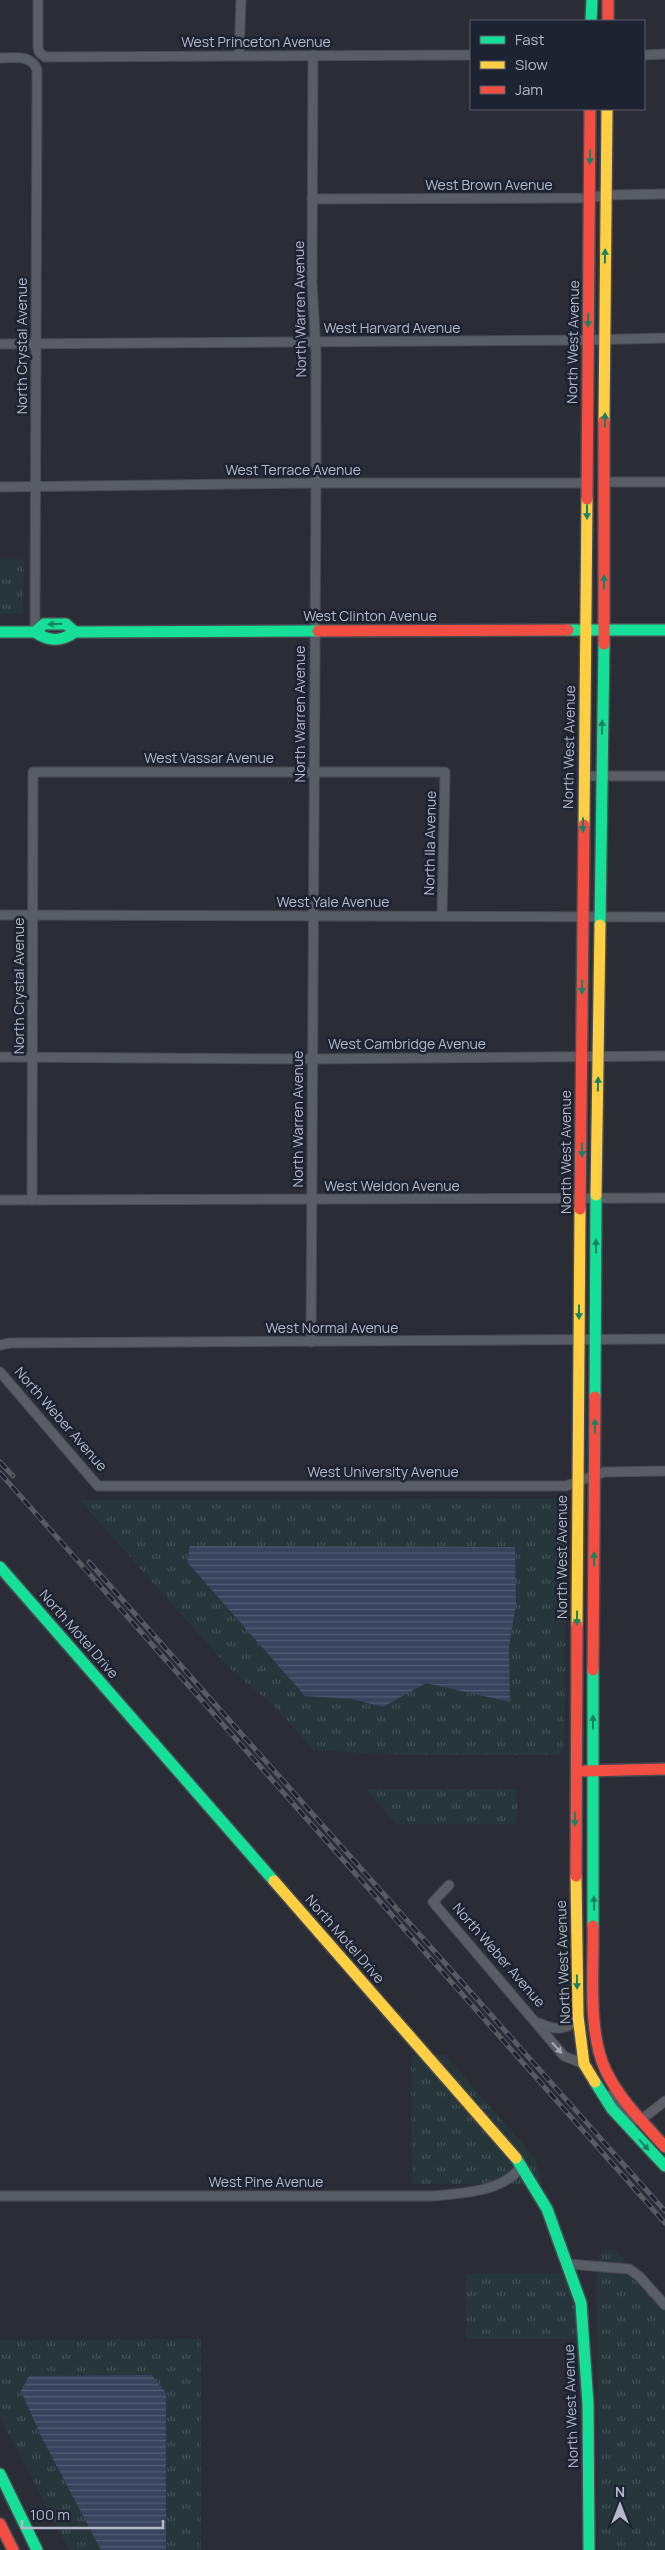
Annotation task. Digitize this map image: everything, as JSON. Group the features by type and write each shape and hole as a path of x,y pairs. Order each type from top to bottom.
{"main road":[{"path":"591,20 592,0"},
{"path":"608,0 608,20"},
{"name":"North West Avenue","path":"590,110 587,631 582,918 577,1482 575,1868 578,2016 584,2064 612,2109 661,2164 665,2166"},
{"path":"607,110 604,340 604,631 596,1199 592,1770 594,1996 596,2039 612,2085 665,2147"},
{"name":"West Clinton Avenue","path":"0,632 34,632 44,640 66,639 75,632 665,630"},
{"name":"North Motel Drive","path":"0,1567 522,2165 547,2209 568,2264"},
{"path":"576,1770 665,1769"},
{"path":"575,1868 583,1900 585,1932 587,1935 594,1936"},
{"path":"576,1950 585,1953 587,1981 594,1996"},
{"name":"North West Avenue","path":"568,2264 580,2303 588,2404 589,2550"},
{"path":"0,2474 37,2550"},
{"path":"20,2517 40,2550"},
{"path":"0,2524 13,2550"}],"street":[{"name":"West Princeton Avenue","path":"38,0 38,47 42,55 51,58 470,55"},
{"path":"239,56 241,0"},
{"path":"645,55 665,54"},
{"name":"North Warren Avenue","path":"311,1342 316,483 312,199 313,55"},
{"name":"North Crystal Avenue","path":"0,58 27,58 34,62 37,70 34,632"},
{"name":"West Brown Avenue","path":"312,199 589,198 606,195 665,194"},
{"name":"West Harvard Avenue","path":"0,344 665,338"},
{"path":"605,482 665,482"},
{"name":"West Terrace Avenue","path":"0,487 316,483 587,483"},
{"name":"North Crystal Avenue","path":"32,1200 33,772"},
{"name":"West Vassar Avenue","path":"33,772 445,772"},
{"name":"North Ila Avenue","path":"442,916 445,772"},
{"path":"584,776 665,776"},
{"name":"West Yale Avenue","path":"0,915 665,917"},
{"name":"West Cambridge Avenue","path":"0,1057 312,1059 665,1056"},
{"name":"West Weldon Avenue","path":"0,1200 665,1198"},
{"name":"West Normal Avenue","path":"0,1345 10,1343 665,1339"},
{"name":"North Weber Avenue","path":"0,1372 98,1486"},
{"name":"West University Avenue","path":"98,1486 566,1486 604,1472 665,1471"},
{"name":"North Weber Avenue","path":"449,1885 433,1902 538,2023 545,2035 564,2056 584,2064"},
{"name":"North Weber Avenue","path":"538,2023 553,2028 562,2028 573,2023 578,2016"},
{"path":"592,2077 628,2118 641,2120 665,2101"},
{"name":"West Pine Avenue","path":"0,2196 433,2196 468,2193 486,2188 514,2177 522,2165"},
{"path":"568,2264 629,2269 639,2276 665,2305"}],"green space":[{"path":"0,559 24,559 23,613 0,614"},
{"path":"567,1499 564,1748 558,1755 400,1755 313,1750 274,1706 227,1666 83,1504 83,1500"},
{"path":"366,1789 517,1789 517,1824 395,1824"},
{"path":"411,2055 445,2055 535,2158 542,2184 412,2184"},
{"path":"605,2250 615,2250 665,2306 665,2550 599,2550 597,2256"},
{"path":"466,2274 576,2274 576,2339 466,2339"},
{"path":"201,2339 201,2550 69,2550 0,2417 0,2340"}],"water":[{"path":"190,1546 515,1547 516,1604 509,1647 510,1702 426,1683 383,1707 352,1699 305,1696 187,1562"},
{"path":"152,2375 166,2393 166,2550 101,2550 41,2436 21,2391 29,2376"}],"railway":[{"path":"0,1462 13,1476"},
{"path":"0,1473 665,2223"},
{"path":"89,1562 665,2211"}],"traffic: fast":[{"path":"591,20 592,0"},
{"path":"0,632 35,632 44,624 66,624 75,632"},
{"path":"568,630 665,630"},
{"path":"35,632 45,638 55,640 65,638 75,632 318,631"},
{"path":"600,925 604,644"},
{"path":"595,1397 596,1195"},
{"path":"0,1567 274,1881"},
{"path":"593,1670 593,1926"},
{"path":"595,2082 612,2109 665,2166"},
{"path":"516,2158 547,2209 581,2303 588,2404 589,2550"},
{"path":"0,2474 37,2550"}],"traffic: slow":[{"path":"604,421 607,110"},
{"path":"584,825 587,499"},
{"path":"596,1195 600,925"},
{"path":"577,1625 580,1209"},
{"path":"576,1876 578,2016 584,2064 595,2082"},
{"path":"274,1881 516,2158"}],"traffic: jam":[{"path":"608,0 608,20"},
{"path":"587,499 590,110"},
{"path":"604,421 604,644"},
{"path":"318,631 568,630"},
{"path":"580,1209 584,825"},
{"path":"593,1670 595,1397"},
{"path":"576,1876 577,1625"},
{"path":"585,1771 665,1769"},
{"path":"593,1926 594,2019 600,2055 606,2071 618,2092 665,2147"},
{"path":"0,2524 13,2550"}]}
